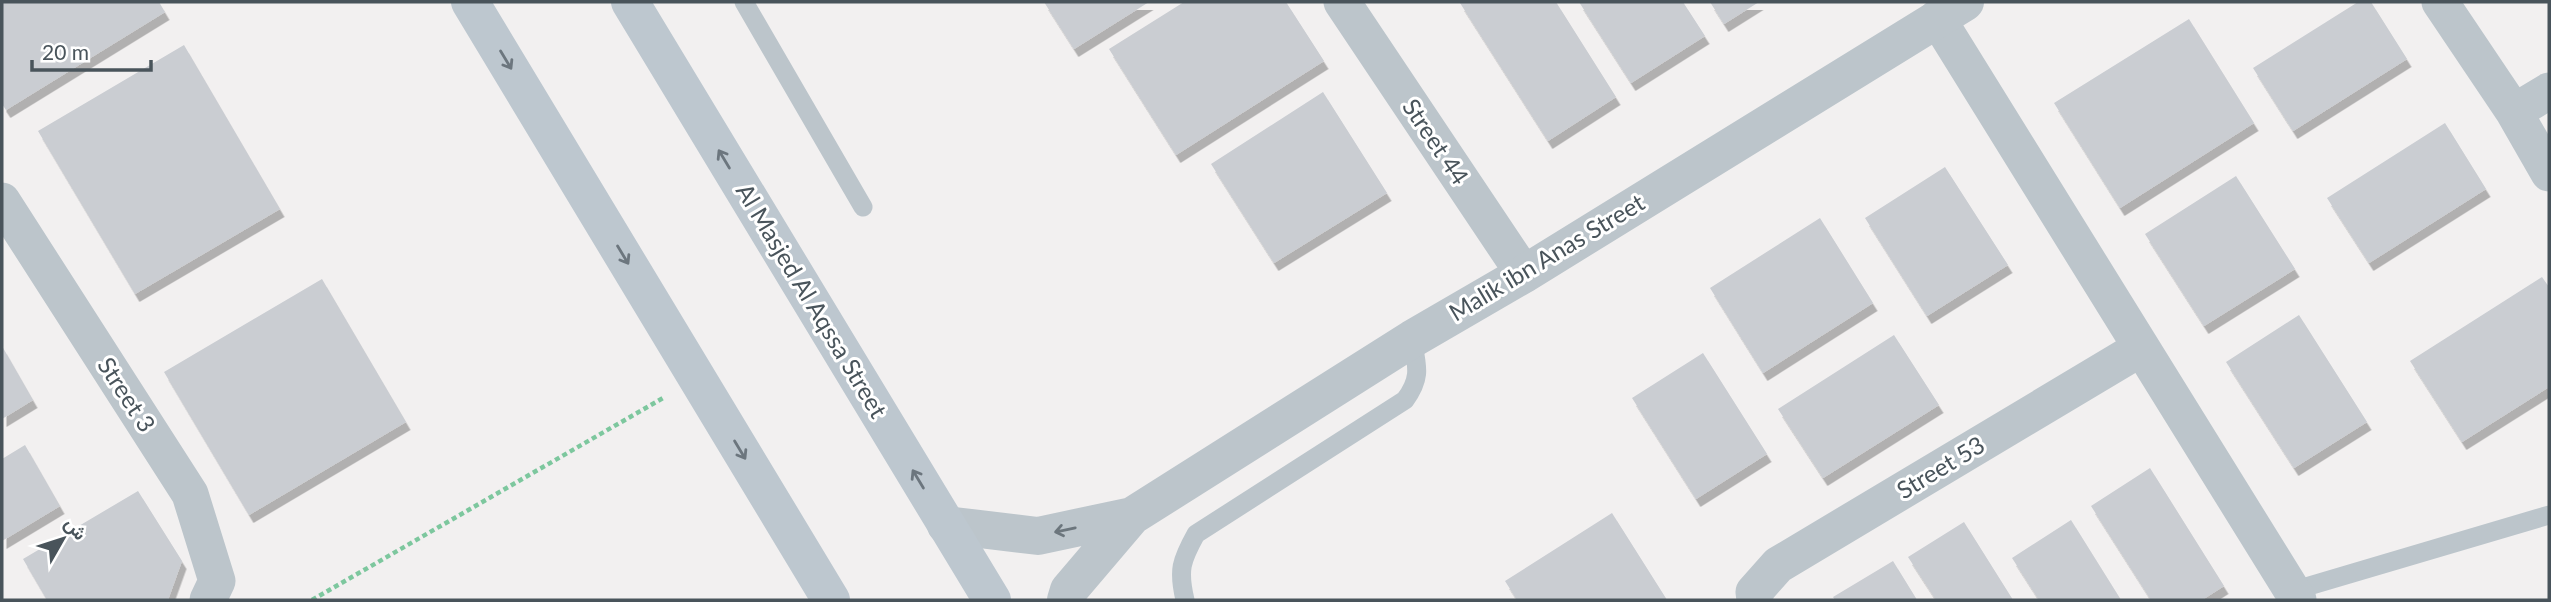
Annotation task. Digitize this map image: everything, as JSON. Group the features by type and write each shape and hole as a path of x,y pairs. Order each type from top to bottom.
{"main road":[{"path":"470,2 831,600"},
{"name":"Al Masjed Al Aqssa Street","path":"630,2 992,600"}],"street":[{"path":"2440,2 2514,112 2549,173"},
{"name":"Street 44","path":"1349,4 1524,274"},
{"name":"Malik ibn Anas Street","path":"1066,600 1069,590 1132,516 1412,339 1524,274 1951,10"},
{"path":"1951,10 2141,348 2295,596"},
{"path":"2514,112 2549,90"},
{"name":"Street 3","path":"2,201 190,494 217,581 208,600"},
{"name":"Street 53","path":"1755,600 1754,592 1778,565 2141,348"},
{"name":"Malik ibn Anas Street","path":"946,525 1038,536 1132,516"}],"lane":[{"path":"744,2 863,207"},
{"path":"1185,600 1180,577 1185,554 1196,534 1405,400 1414,387 1418,372 1412,339"},
{"path":"2295,596 2549,515"}],"path":[{"path":"312,600 697,378"}],"building":[{"path":"2,2 159,2 165,12 6,110 2,104"},
{"path":"1044,2 1149,2 1074,49"},
{"path":"1184,2 1286,2 1324,61 1176,155 1109,49"},
{"path":"1556,2 1616,97 1548,141 1460,3"},
{"path":"1579,2 1683,2 1705,36 1631,83"},
{"path":"1710,2 1759,2 1724,24"},
{"path":"2358,2 2371,2 2407,59 2293,131 2253,68"},
{"path":"2189,19 2254,123 2120,208 2054,103"},
{"path":"184,45 280,209 135,294 38,131"},
{"path":"1323,92 1387,193 1274,263 1211,164"},
{"path":"2445,123 2486,189 2369,263 2327,198"},
{"path":"1945,167 2008,265 1927,316 1865,218"},
{"path":"2236,176 2295,269 2204,326 2145,234"},
{"path":"1820,218 1873,303 1763,373 1710,288"},
{"path":"2542,277 2549,287 2549,387 2462,442 2410,361"},
{"path":"322,279 406,422 249,515 164,372"},
{"path":"2299,315 2367,422 2294,468 2226,362"},
{"path":"1894,335 1939,405 1823,478 1778,409"},
{"path":"2,346 33,400 2,419"},
{"path":"1703,353 1767,454 1696,499 1632,398"},
{"path":"25,445 60,506 2,541 2,459"},
{"path":"2150,468 2224,586 2202,600 2151,600 2091,506"},
{"path":"138,491 182,561 168,600 47,600 23,559"},
{"path":"1612,513 1667,600 1517,600 1505,581"},
{"path":"2071,520 2121,600 2039,600 2012,558"},
{"path":"1964,522 2013,600 1936,600 1908,557"},
{"path":"1893,561 1917,600 1835,600 1833,597"}]}
